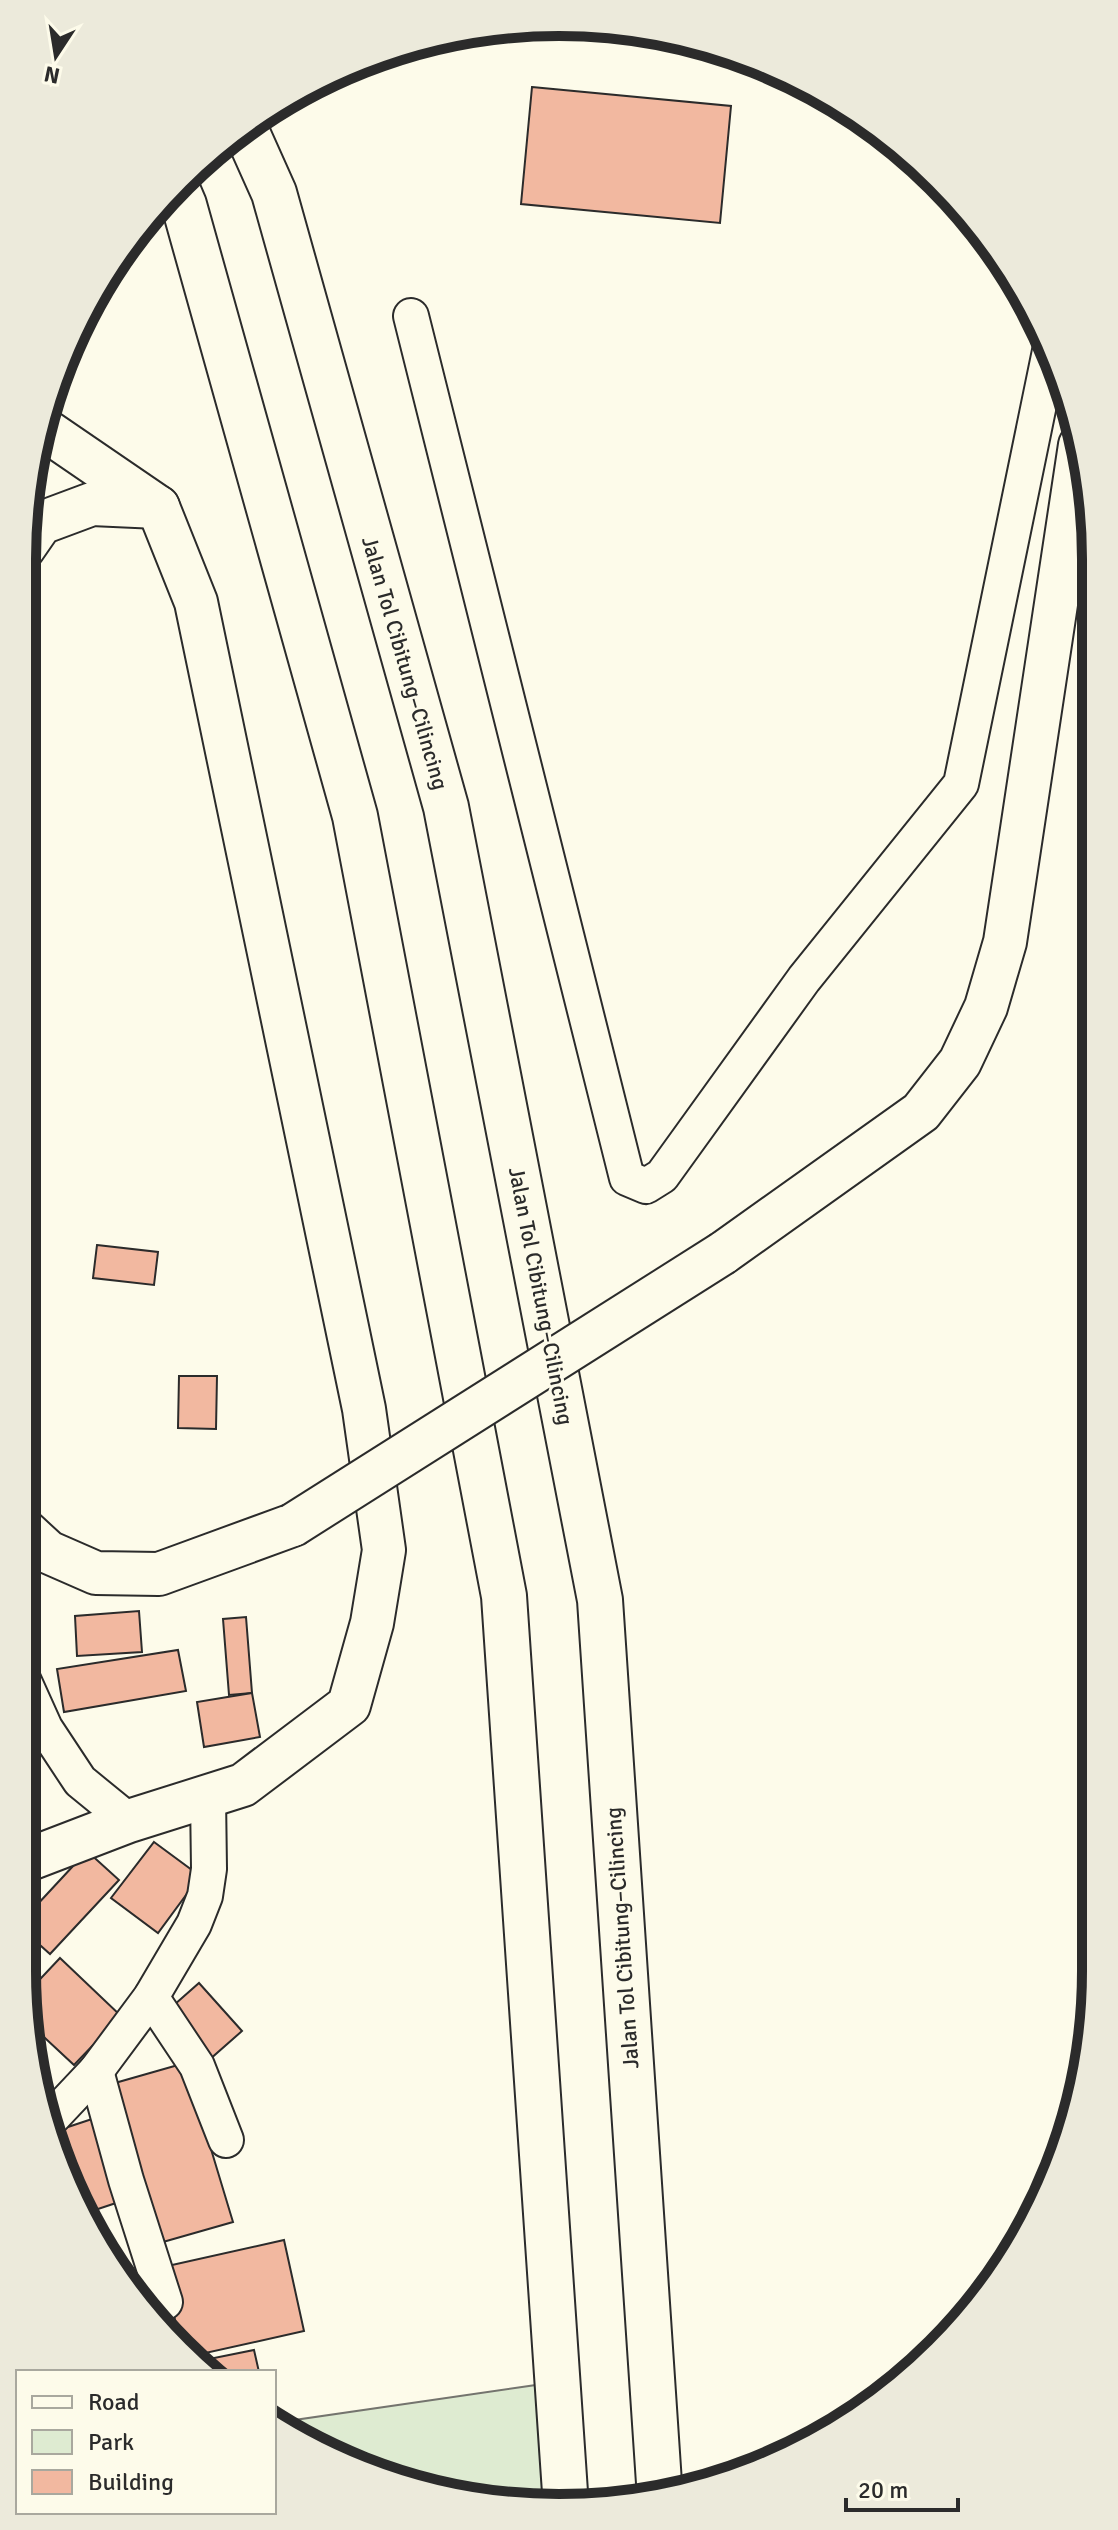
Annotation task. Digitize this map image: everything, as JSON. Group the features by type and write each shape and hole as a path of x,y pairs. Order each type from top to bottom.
{"highway":[{"name":"Jalan Tol Cibitung–Cilincing","path":"249,138 274,193 446,807 600,1600 659,2484"},
{"path":"180,199 355,816 504,1596 565,2494"}],"street":[{"path":"411,316 627,1178 646,1186 662,1176 804,979 961,784 1046,370"},
{"path":"36,1857 129,1821 243,1785 349,1705 372,1623 384,1550 364,1409 196,602 158,507 52,434"},
{"path":"36,1541 48,1552 96,1573 159,1574 293,1525 723,1253 921,1112 960,1062 986,1007 1005,942 1075,476"},
{"path":"37,529 41,523 92,504 158,507"},
{"path":"36,1708 45,1728 80,1781 129,1821"},
{"path":"56,2113 96,2071 151,1997 194,1924 205,1896 209,1869 208,1797"},
{"path":"151,1997 197,2066 226,2140"},
{"path":"96,2071 126,2180 165,2302"}],"green space":[{"path":"557,2382 559,2494 491,2490 424,2476 359,2454 291,2420"}],"building":[{"path":"532,87 731,106 720,223 521,204"},
{"path":"97,1245 158,1252 154,1285 93,1278"},
{"path":"179,1376 217,1376 216,1429 178,1428"},
{"path":"139,1611 142,1652 77,1656 75,1616"},
{"path":"246,1617 252,1693 229,1695 223,1619"},
{"path":"178,1650 186,1691 64,1712 57,1669"},
{"path":"252,1693 260,1737 204,1747 197,1702"},
{"path":"154,1842 200,1876 158,1933 111,1898"},
{"path":"87,1851 119,1880 50,1954 36,1942 36,1906"},
{"path":"60,1958 121,2016 74,2065 39,2033 36,1983"},
{"path":"199,1983 242,2031 209,2060 166,2012"},
{"path":"185,2063 233,2222 156,2244 108,2085"},
{"path":"101,2116 128,2199 94,2210 76,2171 62,2129"},
{"path":"284,2240 304,2331 203,2354 177,2328 163,2267"},
{"path":"254,2350 259,2370 221,2370 209,2359"}]}
